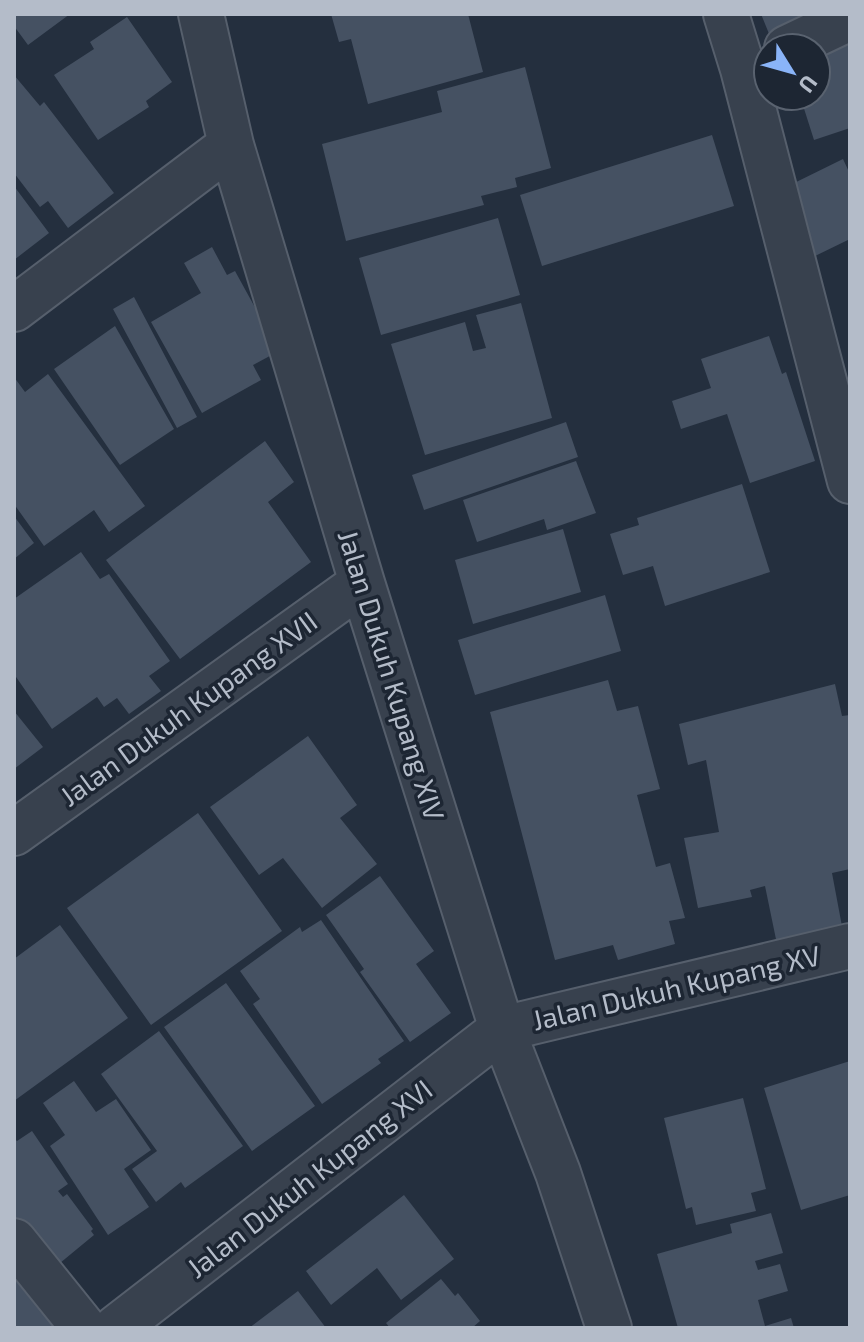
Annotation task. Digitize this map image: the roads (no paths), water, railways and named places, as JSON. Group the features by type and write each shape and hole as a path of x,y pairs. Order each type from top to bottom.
{"street":[{"name":"Jalan Dukuh Kupang XIV","path":"201,14 231,145 362,583 502,1029 558,1173 609,1328"},
{"path":"726,14 752,58"},
{"path":"821,32 850,18"},
{"path":"767,112 845,432 850,481"},
{"path":"14,309 231,145"},
{"name":"Jalan Dukuh Kupang XVII","path":"14,833 362,583"},
{"name":"Jalan Dukuh Kupang XV","path":"502,1029 850,946"},
{"name":"Jalan Dukuh Kupang XVI","path":"116,1328 502,1029"},
{"path":"14,1241 84,1328"}]}
